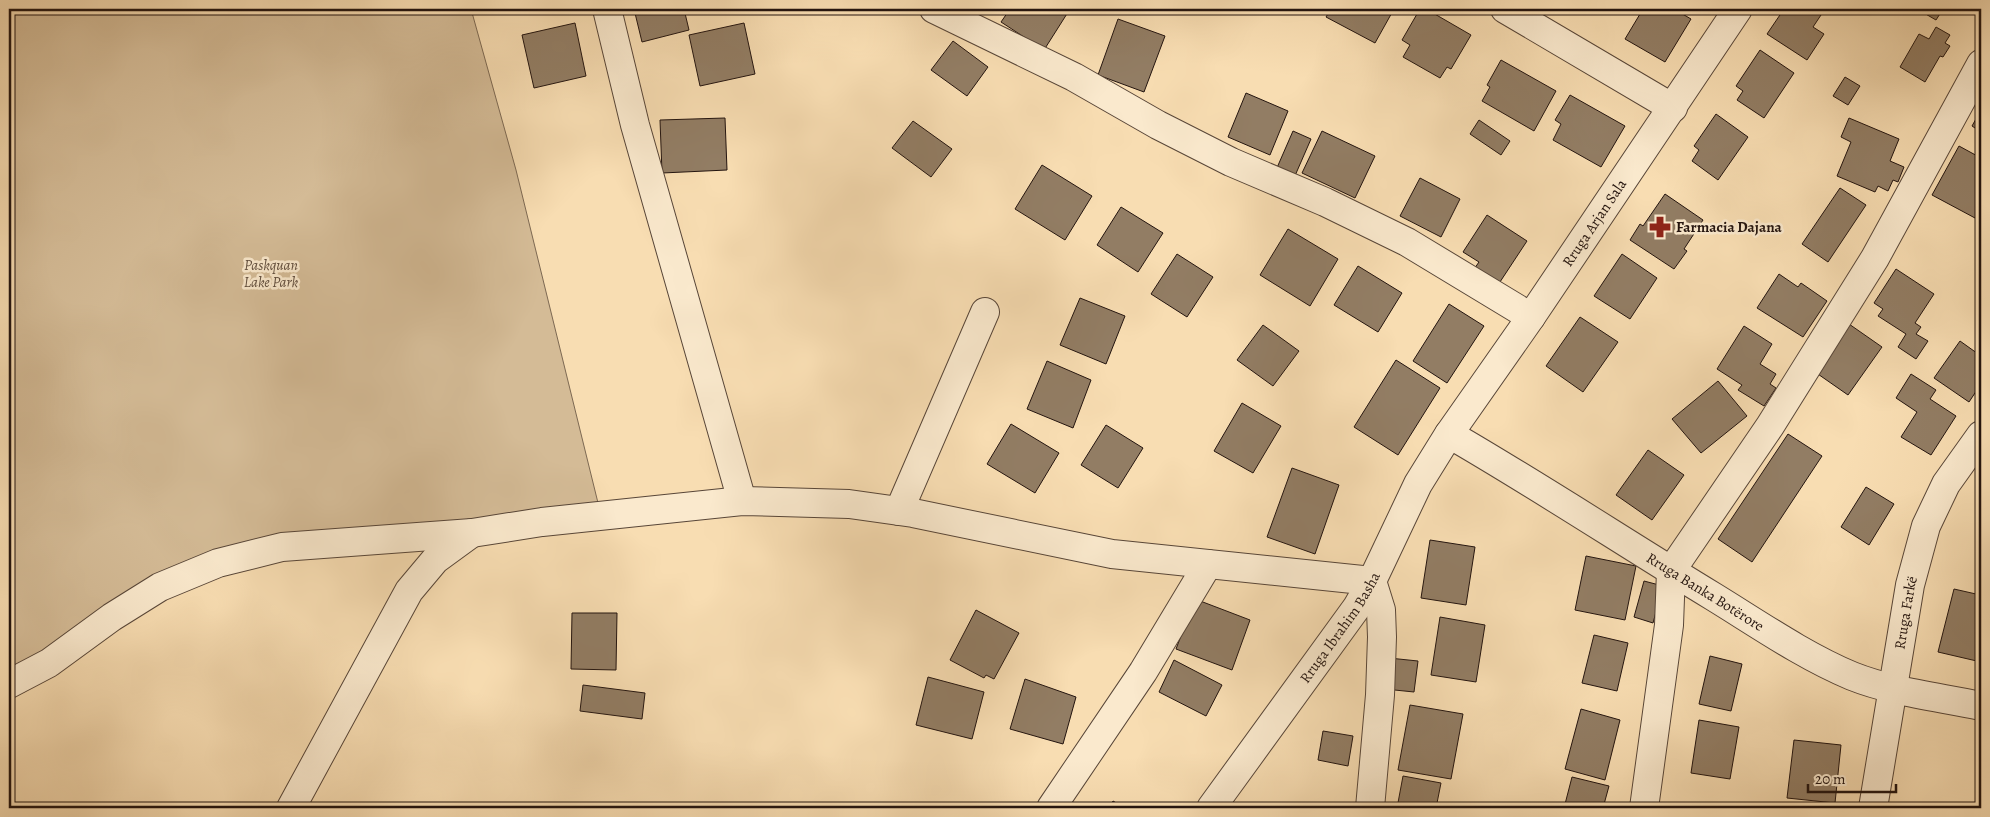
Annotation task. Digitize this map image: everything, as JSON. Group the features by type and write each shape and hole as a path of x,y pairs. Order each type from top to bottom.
{"street":[{"path":"607,9 635,125 742,501"},
{"path":"934,9 1074,77 1158,125 1231,162 1325,202 1407,242 1531,317"},
{"path":"1505,9 1673,108"},
{"name":"Rruga Arjan Sala","path":"1449,434 1531,317 1738,9"},
{"path":"1644,808 1670,625 1671,571 1770,426 1875,258 1981,64"},
{"path":"900,511 986,312"},
{"name":"Rruga Banka Botërore","path":"1449,434 1518,474 1671,571 1814,656 1853,676 1894,688 1981,706"},
{"name":"Rruga Ibrahim Basha","path":"1211,808 1351,615 1372,581 1418,484 1449,434"},
{"name":"Rruga Farkë","path":"1873,808 1910,584 1926,526 1946,484 1981,434"},
{"path":"9,684 49,663 112,617 160,587 218,563 282,547 472,533 542,522 742,501 849,504 900,511 1112,554 1372,581 1382,610 1382,636 1380,695 1370,808"},
{"path":"291,808 409,591 435,560 472,533"},
{"path":"1051,808 1143,672 1208,564"}],"green space":[{"name":"Paskquan Lake Park","path":"9,9 471,9 516,170 600,511 331,532 79,630 9,672"}],"building":[{"path":"634,9 684,9 689,30 642,42"},
{"path":"1010,9 1070,9 1044,50 1001,22"},
{"path":"1331,9 1394,9 1375,43 1326,17"},
{"path":"1643,9 1674,9 1691,19 1665,62 1625,39"},
{"path":"1784,9 1825,9 1813,27 1824,34 1807,60 1767,34"},
{"path":"1917,9 1943,9 1936,20"},
{"path":"1423,12 1433,13 1471,35 1451,69 1447,67 1440,78 1403,57 1410,45 1402,40 1417,14"},
{"path":"1118,19 1165,36 1144,92 1098,75"},
{"path":"575,23 586,76 534,88 522,35"},
{"path":"744,23 755,74 700,86 689,35"},
{"path":"1936,27 1950,35 1945,43 1950,46 1943,57 1940,56 1925,82 1900,67 1919,34 1929,39"},
{"path":"953,41 988,67 967,96 931,70"},
{"path":"1760,50 1794,73 1764,118 1737,100 1743,91 1736,86"},
{"path":"1501,60 1556,91 1534,131 1482,101 1490,87 1487,85"},
{"path":"1845,77 1860,86 1848,105 1833,96"},
{"path":"1246,93 1288,111 1270,155 1228,137"},
{"path":"1570,95 1625,126 1601,167 1553,140 1561,124 1555,120"},
{"path":"1981,110 1981,132 1972,126"},
{"path":"1716,114 1748,137 1718,180 1692,161 1699,150 1694,146"},
{"path":"725,118 727,170 662,173 660,120"},
{"path":"1849,118 1899,139 1890,161 1904,167 1898,182 1893,180 1888,191 1878,186 1875,192 1837,176 1851,142 1841,137"},
{"path":"1479,120 1510,141 1501,155 1470,134"},
{"path":"913,121 952,149 931,177 892,148"},
{"path":"1293,131 1311,139 1294,178 1276,170"},
{"path":"1322,131 1375,156 1355,198 1302,173"},
{"path":"1959,146 1981,158 1981,206 1975,218 1932,195"},
{"path":"1042,165 1092,196 1065,240 1015,209"},
{"path":"1420,178 1460,199 1441,237 1400,216"},
{"path":"1840,188 1866,205 1828,262 1802,244"},
{"path":"1665,194 1703,220 1684,249 1687,251 1674,269 1630,240 1640,224 1643,226"},
{"path":"1121,207 1163,233 1138,272 1097,245"},
{"path":"1487,215 1527,241 1496,288 1472,272 1479,262 1463,252"},
{"path":"1288,229 1338,259 1310,306 1260,275"},
{"path":"1177,254 1213,277 1187,317 1151,294"},
{"path":"1622,254 1657,278 1630,319 1594,296"},
{"path":"1358,266 1402,293 1378,332 1334,305"},
{"path":"1896,269 1934,294 1915,323 1921,327 1916,334 1928,341 1916,359 1898,347 1906,334 1878,316 1883,309 1874,303"},
{"path":"1779,274 1798,287 1801,283 1827,301 1803,337 1757,308"},
{"path":"1080,298 1125,316 1106,364 1060,345"},
{"path":"1449,304 1484,326 1447,383 1413,361"},
{"path":"1580,317 1618,342 1583,392 1546,366"},
{"path":"1849,324 1882,347 1848,395 1815,372"},
{"path":"1263,325 1299,351 1273,386 1237,360"},
{"path":"1744,326 1772,344 1760,364 1776,374 1770,384 1776,388 1764,406 1738,390 1742,385 1717,369"},
{"path":"1960,341 1981,356 1981,384 1969,402 1934,378"},
{"path":"1396,360 1440,388 1398,455 1354,427"},
{"path":"1047,361 1091,380 1073,428 1027,409"},
{"path":"1911,374 1936,390 1930,399 1956,416 1931,455 1901,437 1917,412 1896,398"},
{"path":"1718,381 1747,416 1701,453 1672,419"},
{"path":"1242,403 1281,426 1253,473 1214,451"},
{"path":"1011,424 1059,453 1035,493 987,464"},
{"path":"1106,425 1143,448 1118,488 1081,465"},
{"path":"1788,434 1822,456 1752,562 1718,539"},
{"path":"1648,450 1684,475 1652,520 1616,495"},
{"path":"1292,468 1339,485 1315,554 1267,537"},
{"path":"1866,487 1894,504 1869,545 1841,527"},
{"path":"1430,540 1475,547 1466,605 1421,598"},
{"path":"1586,556 1636,566 1625,620 1575,610"},
{"path":"1981,576 1981,662 1938,652 1954,589 1976,594"},
{"path":"1644,581 1663,586 1653,623 1634,617"},
{"path":"1195,599 1250,620 1232,670 1176,649"},
{"path":"976,610 1019,633 994,679 986,675 984,678 950,660"},
{"path":"572,613 617,613 616,670 571,669"},
{"path":"1440,617 1485,625 1476,682 1431,675"},
{"path":"1594,635 1628,643 1617,691 1582,683"},
{"path":"1710,656 1742,664 1731,711 1699,704"},
{"path":"1389,658 1418,661 1414,692 1385,689"},
{"path":"1174,660 1222,685 1206,716 1159,692"},
{"path":"928,677 984,692 972,739 916,725"},
{"path":"1025,679 1076,697 1063,744 1010,729"},
{"path":"583,685 645,693 642,719 580,711"},
{"path":"1410,705 1463,714 1451,779 1398,770"},
{"path":"1581,709 1620,720 1605,780 1565,769"},
{"path":"1699,720 1739,727 1730,779 1691,773"},
{"path":"1323,731 1353,736 1348,766 1318,760"},
{"path":"1794,740 1841,745 1835,803 1787,798"},
{"path":"1403,776 1441,783 1436,808 1397,808"},
{"path":"1572,777 1609,786 1603,808 1564,808"},
{"path":"1113,801 1125,808 1109,808"}],"place":[{"name":"Farmacia Dajana","path":"1660,227"}]}
